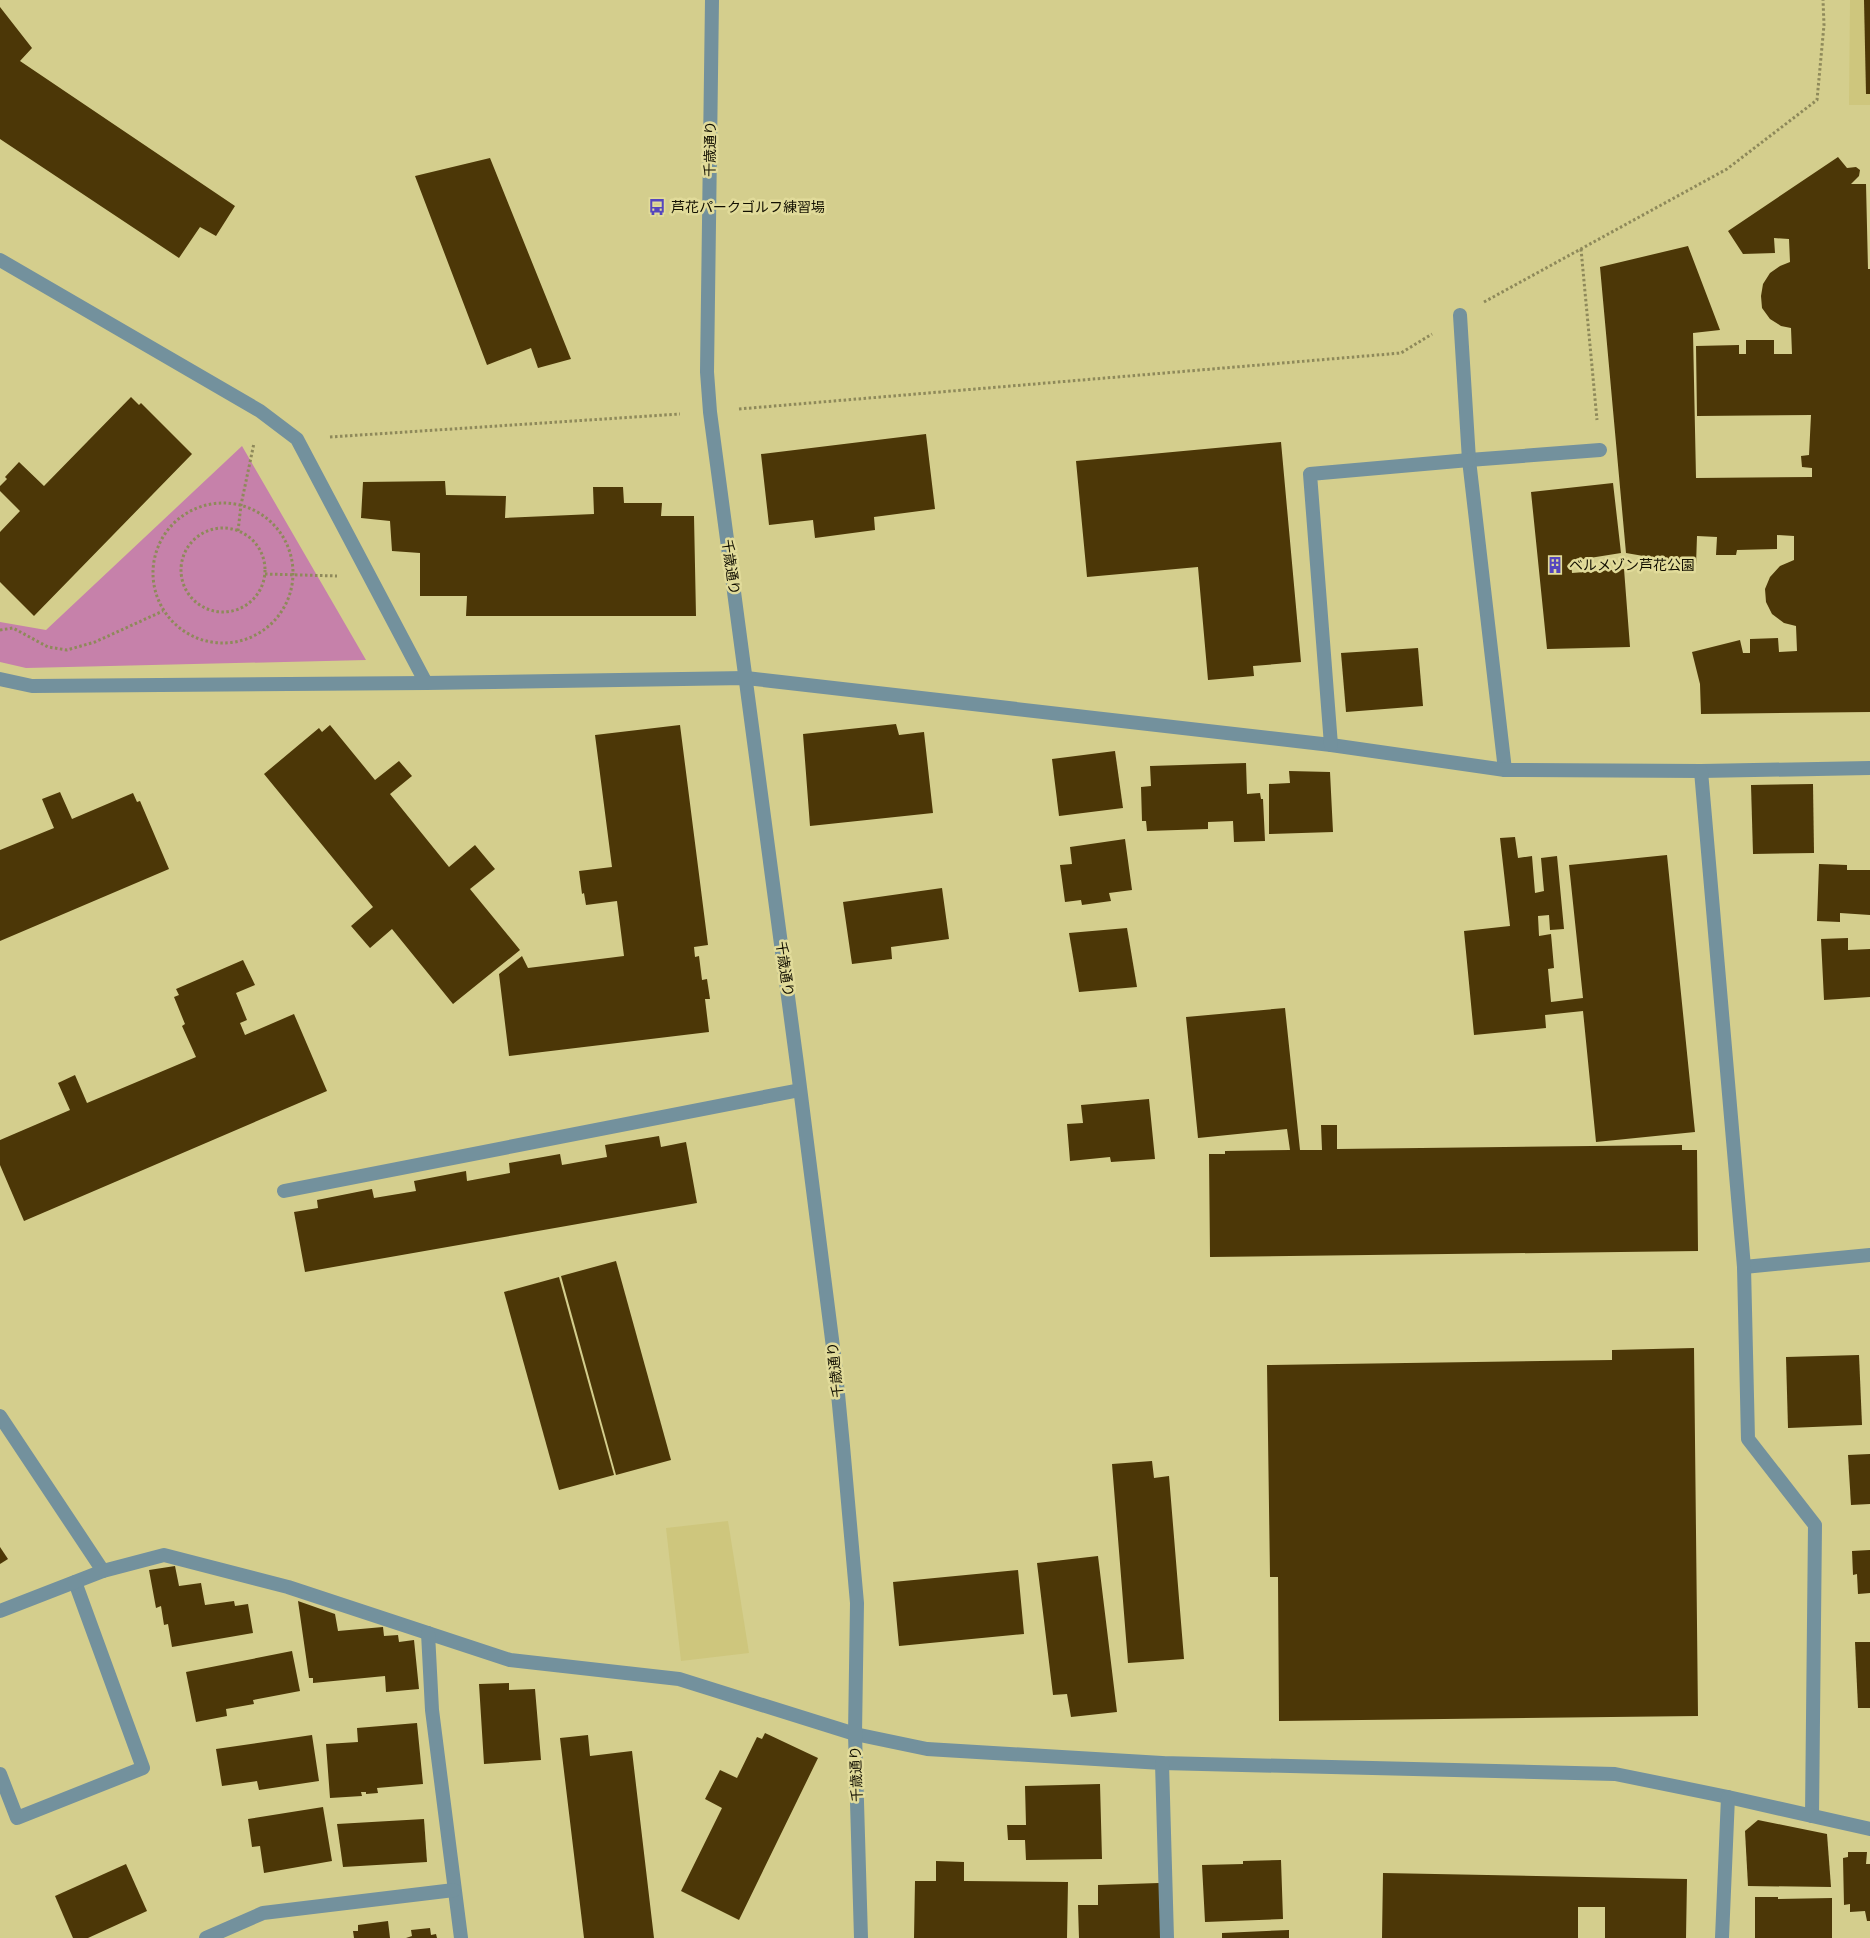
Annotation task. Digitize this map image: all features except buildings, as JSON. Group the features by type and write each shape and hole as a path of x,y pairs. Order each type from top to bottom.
{"street":[{"name":"千歳通り","path":"712,0 707,372 710,412 835,1363 854,1552 857,1603 855,1734 861,1938"},
{"path":"0,260 260,412 297,439 426,683"},
{"path":"1460,316 1469,460 1505,770"},
{"path":"1331,745 1310,474 1600,450"},
{"path":"0,679 32,686 746,678 1331,745 1505,770 1701,771 1870,768"},
{"path":"1701,771 1744,1267 1748,1439 1815,1525 1812,1816"},
{"path":"284,1191 800,1090"},
{"path":"1744,1267 1870,1254"},
{"path":"0,1416 104,1572"},
{"path":"0,1611 104,1572 164,1555 288,1587 510,1660 679,1679 855,1734 927,1749 1162,1763 1615,1774 1870,1829"},
{"path":"0,1774 17,1818 143,1768 76,1582"},
{"path":"428,1633 432,1710 461,1938"},
{"path":"1162,1763 1167,1938"},
{"path":"1722,1938 1728,1797"},
{"path":"206,1938 263,1913 454,1890"}],"path":[{"path":"297,439 710,412 1402,353 1460,316 1727,169 1817,100 1824,25 1823,0"},
{"path":"1581,249 1600,450"},
{"path":"238,531 241,505 260,412"},
{"path":"227,502 241,505 250,507 269,518 284,537 293,558 294,581 287,604 274,623 254,637 232,644 208,642 186,634 168,618 156,598 152,575 155,552 166,531 182,515 204,505 227,502"},
{"path":"225,528 238,531 250,538 259,548 264,561 265,574 261,589 253,600 242,608 228,612 214,612 201,607 190,598 183,586 180,572 182,558 188,545 198,536 211,529 225,528"},
{"path":"265,574 370,577"},
{"path":"0,630 13,628 48,647 66,650 95,642 164,610"}],"shaded area":[{"path":"1850,0 1870,0 1870,105 1849,105"},
{"path":"242,446 366,660 26,668 0,662 0,622 46,630"},
{"path":"728,1521 749,1653 681,1661 666,1528"}],"place":[{"name":"芦花パークゴルフ練習場","path":"657,207"},
{"name":"ベルメゾン芦花公園","path":"1555,565"}]}
